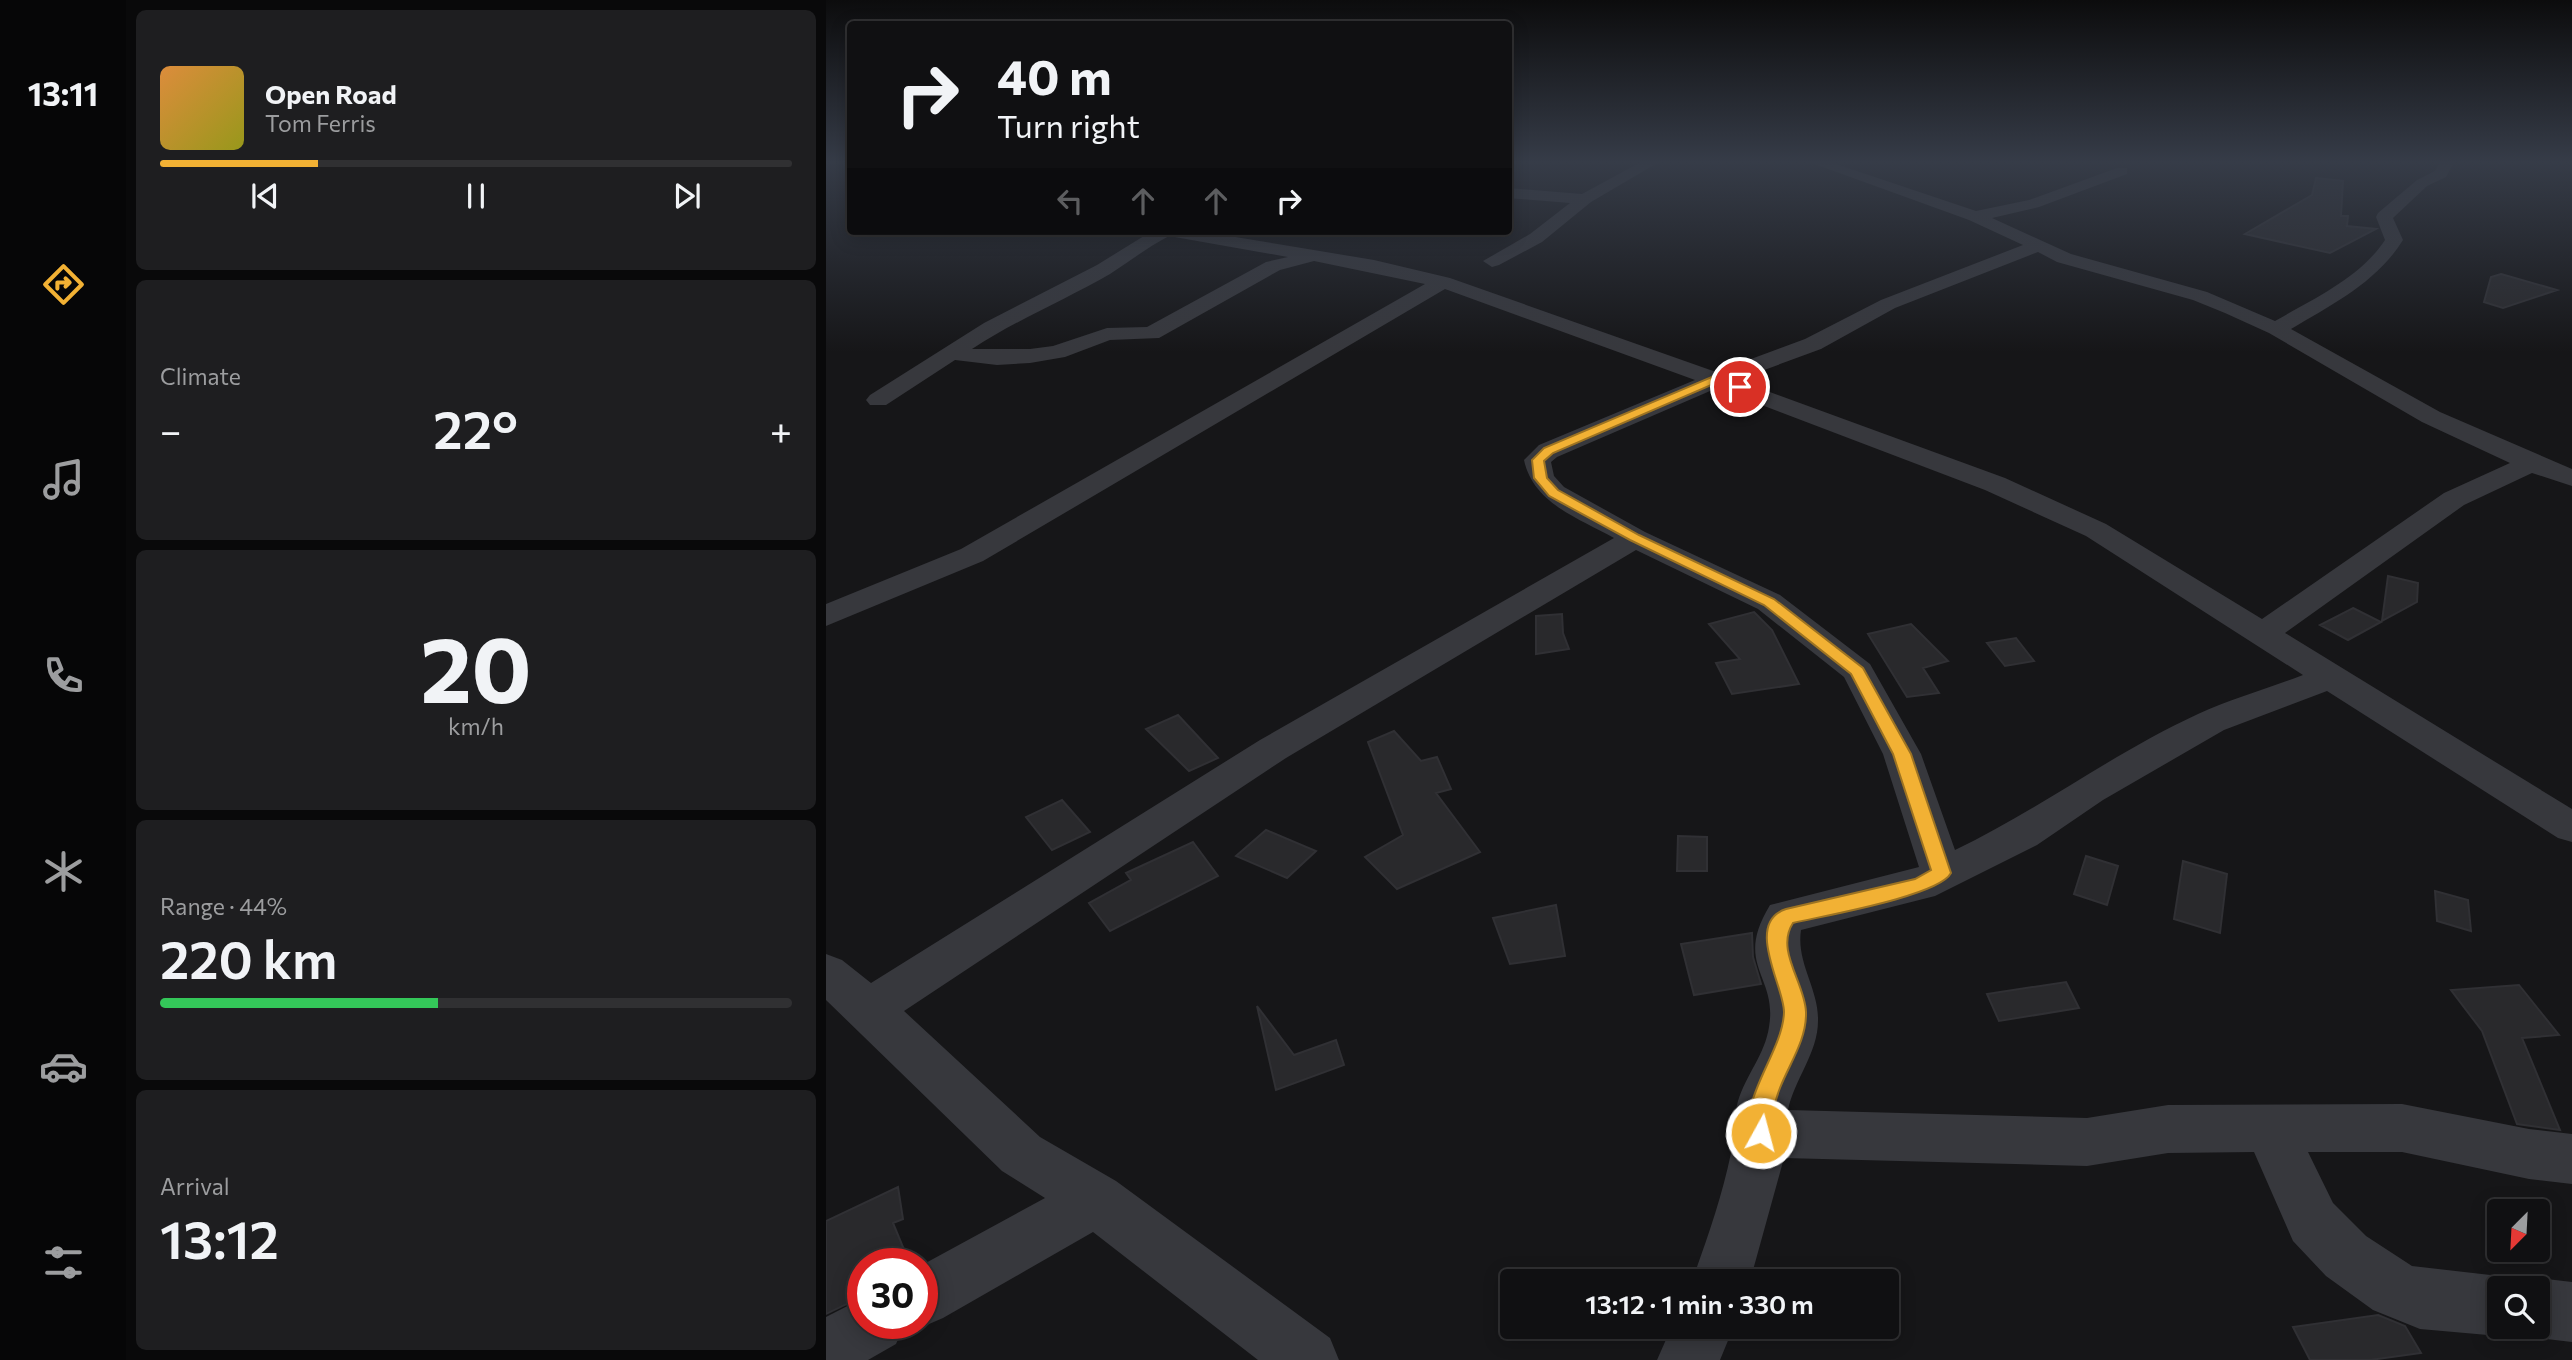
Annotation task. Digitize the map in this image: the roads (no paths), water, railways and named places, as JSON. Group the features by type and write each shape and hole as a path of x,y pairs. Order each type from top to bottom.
{"street":[{"path":"1492,261 1552,225"},
{"path":"1995,225 2038,246 2099,269 2200,296 2276,330 2431,417 2536,465 2572,478"},
{"path":"2276,330 2314,307 2380,259 2394,240 2388,225"},
{"path":"1521,226 1546,230"},
{"path":"878,400 992,327 1104,269 1160,235"},
{"path":"1190,235 1443,282 1717,379 2045,505 2096,530 2572,828"},
{"path":"1942,873 1902,754 1858,671 1769,602 1634,538 1554,493 1541,478 1538,460 1548,451 1717,379 1794,352 1888,304 2038,246"},
{"path":"951,353 997,358 1030,356 1057,352 1107,334 1151,332 1281,262 1316,257"},
{"path":"826,616 972,555 1393,308 1443,282"},
{"path":"2262,634 2454,499 2536,465 2572,470"},
{"path":"869,1009 1273,749 1634,538"},
{"path":"1725,1269 1750,1190 1761,1133 1762,1108 1794,1027 1795,1007 1776,946 1780,924 1786,917 1920,886 2022,835 2089,791 2211,722 2329,678"},
{"path":"826,973 869,1009 1021,1154 1096,1200 1308,1360"},
{"path":"2269,1128 2313,1222 2346,1256 2394,1289 2420,1299 2487,1305"},
{"path":"1761,1133 2087,1142 2168,1129 2402,1128 2436,1132 2538,1157 2572,1159"},
{"path":"938,1288 1096,1200"},
{"path":"2550,1309 2572,1312"},
{"path":"826,1350 847,1338"},
{"path":"1688,1360 1698,1339"}]}
